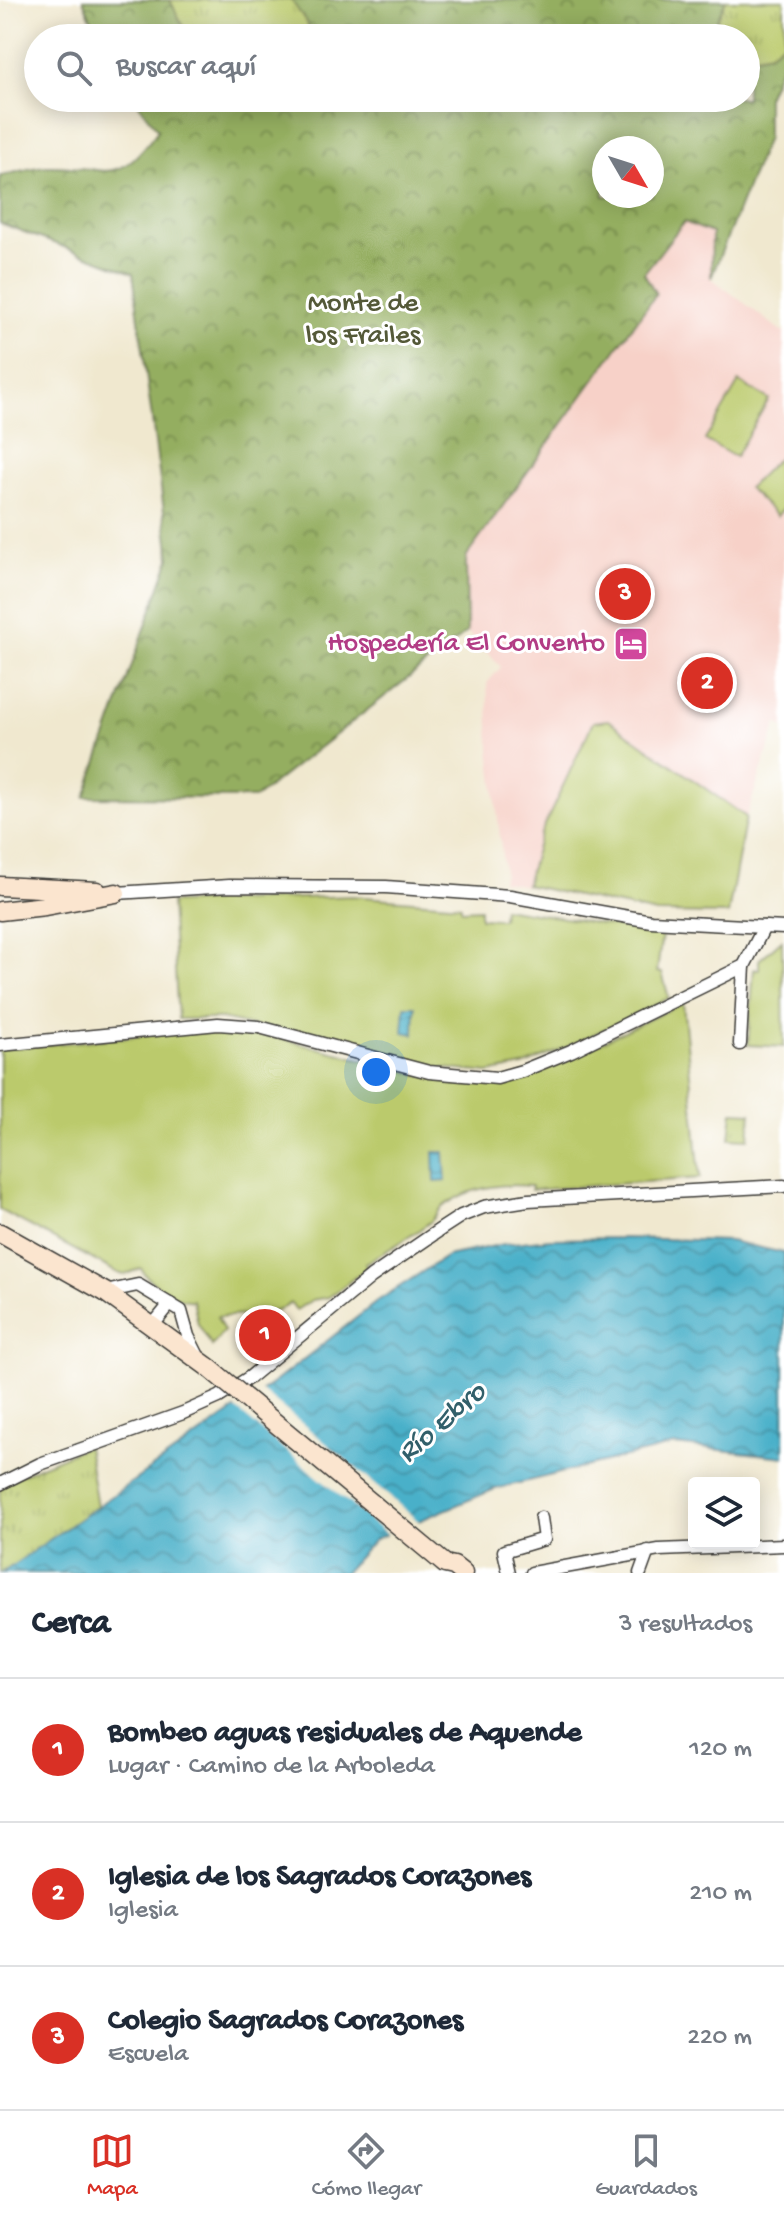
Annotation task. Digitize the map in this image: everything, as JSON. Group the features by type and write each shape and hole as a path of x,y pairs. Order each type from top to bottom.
{"main road":[{"path":"0,886 116,893"},
{"path":"0,911 116,893"},
{"path":"0,1233 105,1292 153,1325 204,1364 448,1569 454,1566 463,1573"}],"street":[{"path":"116,893 229,886 386,887 510,896 651,921 784,928"},
{"path":"740,1044 744,966 764,927"},
{"path":"0,1045 218,1024 259,1027 429,1072 497,1078 571,1051 744,966"},
{"path":"0,1484 40,1464 219,1397 250,1377 371,1277 467,1214 501,1203 528,1200 784,1186"},
{"path":"105,1292 138,1285 181,1311 188,1336 204,1364"},
{"path":"137,1314 150,1292"},
{"path":"153,1325 170,1304"},
{"path":"509,1573 504,1551 544,1539 541,1518"},
{"path":"532,1573 648,1551 784,1545"},
{"path":"640,1573 648,1551"}],"shaded area":[{"path":"684,222 712,233 711,278 784,333 784,728 777,723 742,830 728,914 656,913 502,881 504,873 490,749 487,683 501,667 467,632 466,557 655,295 643,273"}],"green space":[{"path":"83,0 170,0 182,24 93,24"},
{"path":"170,0 291,0 308,24 182,24"},
{"path":"291,0 726,0 717,24 307,24"},
{"path":"726,0 784,0 784,41 770,53 760,55 760,24 716,22"},
{"name":"Monte de los Frailes","path":"784,41 784,58 767,97 767,138 711,278 712,233 684,222 644,273 656,294 466,557 467,632 255,798 85,797 170,558 133,273 0,223 0,176 43,166 98,170 120,168 143,149 158,130 144,112 760,112 760,55 770,53"},
{"path":"739,382 769,399 735,457 705,440"},
{"path":"784,452 784,508 777,516 748,488"},
{"path":"608,720 746,817 728,914 656,913 526,885 540,835 593,722"},
{"path":"352,896 461,905 461,910 480,909 480,918 502,919 503,908 662,934 657,972 662,973 669,998 523,1066 488,1073 433,1067 222,1019 178,1019 171,903"},
{"path":"782,940 784,1047 748,1045 754,969 759,969 759,960"},
{"path":"683,1003 700,1178 531,1190 531,1186 507,1185 472,1191 451,1201 422,1228 365,1263 367,1268 329,1297 312,1300 296,1310 291,1303 265,1313 217,1317 224,1331 212,1346 198,1324 193,1300 179,1298 163,1290 141,1268 124,1275 118,1273 0,1210 0,1049 214,1029 257,1032 453,1081 498,1083 564,1060"},
{"path":"733,1112 751,1113 749,1139 730,1138"},
{"path":"87,1446 97,1506 5,1573 0,1573 0,1484"}],"water":[{"path":"405,1006 415,1006 414,1034 403,1032"},
{"path":"434,1152 444,1152 446,1181 435,1182"},
{"name":"Río Ebro","path":"550,1239 730,1241 784,1253 784,1457 674,1445 495,1489 375,1539 344,1573 2,1573 276,1381 379,1300 447,1256 504,1244"}],"pier":[{"path":"258,1388 422,1524 390,1537 232,1406"}],"place":[{"name":"Colegio Sagrados Corazones","path":"625,594"},
{"name":"Hospedería El Convento","path":"631,644"},
{"name":"Iglesia de los Sagrados Corazones","path":"707,683"},
{"name":"Bombeo aguas residuales de Aquende","path":"265,1335"}]}
